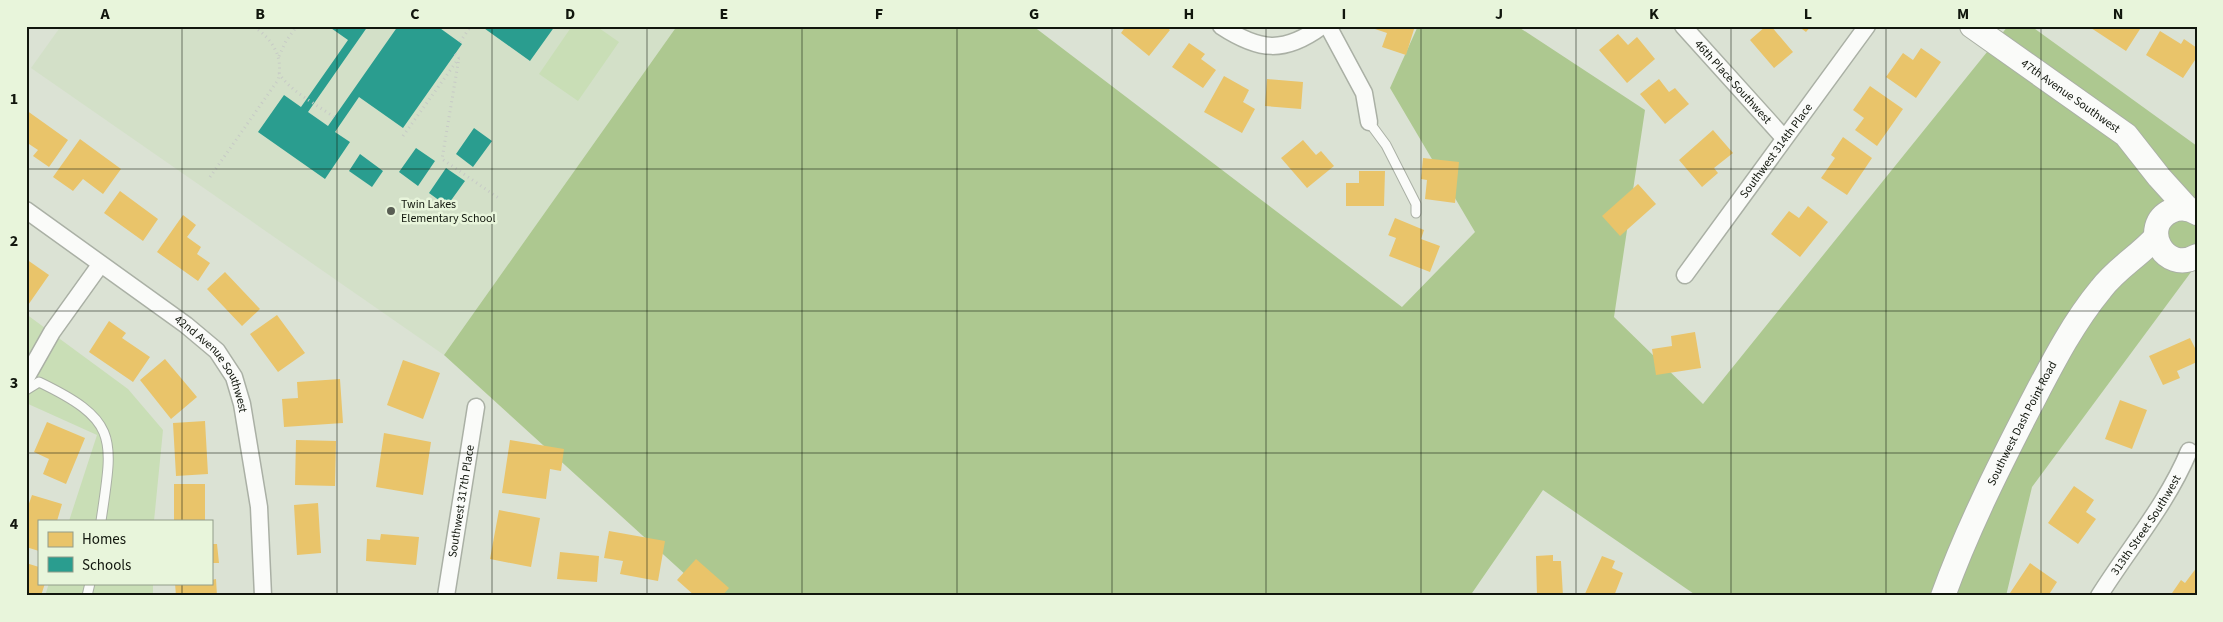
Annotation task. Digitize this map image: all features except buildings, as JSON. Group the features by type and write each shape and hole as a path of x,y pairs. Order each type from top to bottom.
{"main road":[{"name":"47th Avenue Southwest","path":"1972,26 2126,135 2159,177 2192,211"},
{"path":"2159,177 2160,203 2157,231 2162,250 2173,259"},
{"name":"Southwest Dash Point Road","path":"1943,595 1962,544 1986,494 2056,358 2085,310 2123,264 2147,247 2167,213 2181,209 2192,211"},
{"path":"2123,264 2149,259 2186,260 2197,256"}],"street":[{"path":"1221,26 1248,42 1272,48 1295,42 1322,26"},
{"path":"1328,26 1364,93 1369,122"},
{"name":"46th Place Southwest","path":"1683,26 1784,138"},
{"name":"Southwest 314th Place","path":"1686,275 1866,26"},
{"name":"42nd Avenue Southwest","path":"26,210 186,325 216,351 234,377 242,404 259,508 263,596"},
{"path":"26,378 52,332 100,265"},
{"name":"Southwest 317th Place","path":"446,596 476,407"},
{"name":"313th Street Southwest","path":"2099,596 2180,474 2189,451"}],"lane":[{"path":"1369,122 1386,145 1404,179 1416,204 1416,214"},
{"path":"26,390 39,382 75,400 99,421 106,438 109,463 101,520"}],"path":[{"path":"210,178 276,84 279,73 278,59 273,44 253,26"},
{"path":"278,59 281,49 297,26"},
{"path":"460,42 471,26"},
{"path":"456,54 460,58"},
{"path":"403,136 460,58"},
{"path":"460,58 442,159 500,199"},
{"path":"279,73 292,87 334,117"}],"shaded area":[{"name":"Twin Lakes Elementary School","path":"61,26 677,26 444,355 31,68"},
{"path":"572,26 596,26 619,42 578,101 539,74"},
{"path":"26,314 128,389 163,430 154,520 69,520 97,435 26,403"},
{"path":"49,584 153,584 153,596 45,596"}],"green space":[{"path":"677,26 1033,26 1402,307 1475,232 1390,88 1418,26 1517,26 1645,110 1614,317 1703,404 2008,26 2031,26 2197,146 2197,264 2032,487 2006,596 1697,596 1543,490 1470,596 709,596 444,355"}],"place":[{"name":"Twin Lakes Elementary School","path":"391,211"}]}
